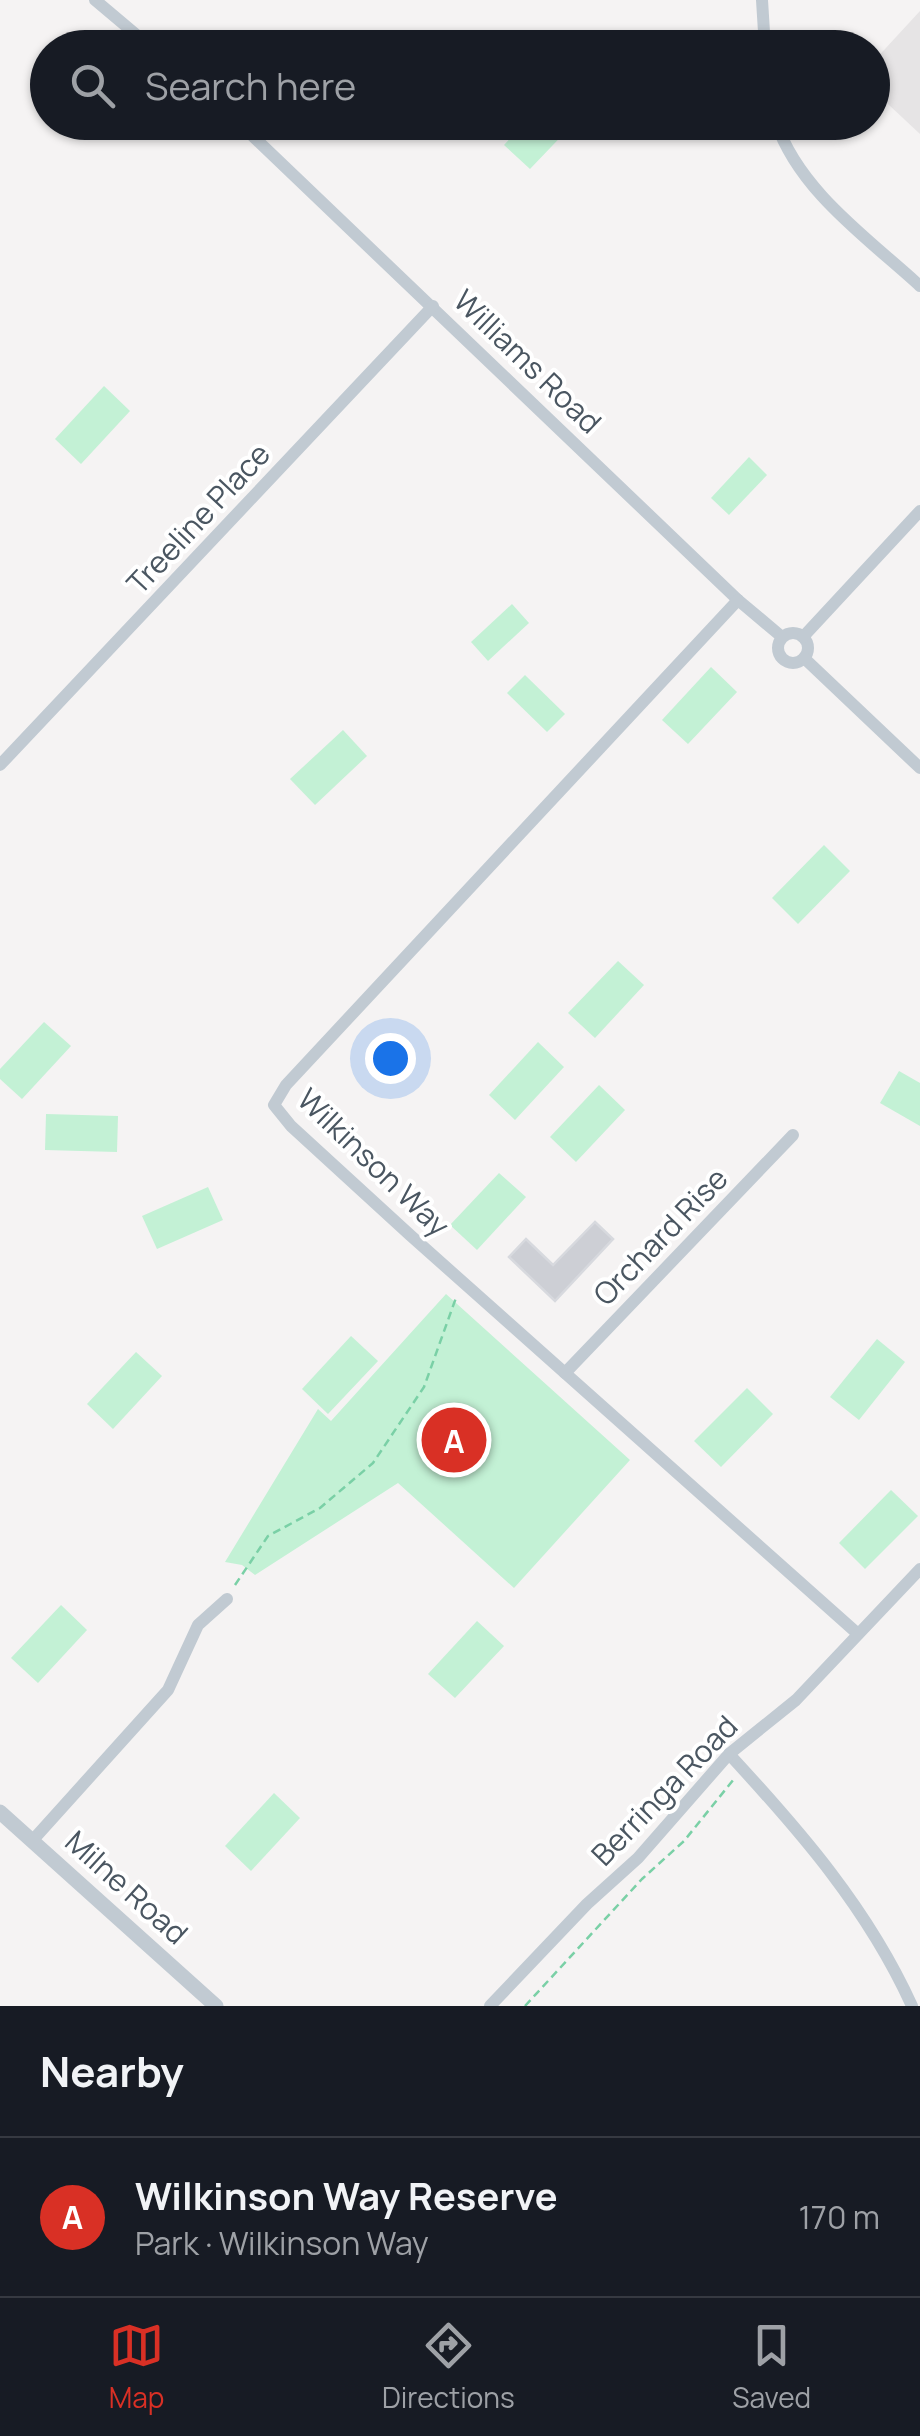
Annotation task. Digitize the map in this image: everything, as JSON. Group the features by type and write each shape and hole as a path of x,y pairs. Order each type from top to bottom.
{"street":[{"path":"95,0 131,30"},
{"path":"762,0 763,30"},
{"name":"Williams Road","path":"257,140 782,638"},
{"path":"781,140 804,175 920,286"},
{"name":"Treeline Place","path":"0,766 434,306"},
{"path":"803,637 920,511"},
{"name":"Wilkinson Way","path":"738,600 286,1085 274,1105 291,1126 462,1282 858,1634"},
{"path":"795,633 803,637 808,650 804,658 785,660 778,647 782,638 795,633"},
{"path":"804,658 920,768"},
{"name":"Orchard Rise","path":"565,1373 793,1135"},
{"name":"Berringa Road","path":"490,2006 587,1904 648,1848 729,1754 796,1700 920,1569"},
{"path":"32,1841 168,1690 198,1625 227,1600"},
{"path":"729,1754 793,1823 843,1886 880,1944 912,2006"},
{"name":"Milne Road","path":"0,1812 216,2006"}],"path":[{"path":"227,1600 268,1536 320,1508 373,1463 424,1387 462,1282"},
{"path":"525,2006 642,1879 684,1840 743,1769"}],"shaded area":[{"path":"920,11 920,134 890,106 890,44"}],"green space":[{"path":"508,140 558,140 530,169 504,145"},
{"path":"104,386 130,411 81,464 55,439"},
{"path":"749,457 767,475 729,515 711,498"},
{"path":"512,604 529,623 488,661 471,642"},
{"path":"711,667 737,692 688,744 662,720"},
{"path":"525,675 565,714 547,732 507,693"},
{"path":"343,730 367,756 315,805 290,779"},
{"path":"824,845 850,871 798,924 772,898"},
{"path":"618,961 644,985 595,1038 568,1013"},
{"path":"44,1022 71,1046 22,1099 0,1079 0,1069"},
{"path":"538,1042 564,1067 515,1120 489,1095"},
{"path":"899,1071 920,1083 920,1126 880,1103"},
{"path":"599,1085 625,1110 576,1162 550,1137"},
{"path":"46,1114 118,1116 117,1152 45,1150"},
{"path":"499,1173 526,1197 477,1250 450,1225"},
{"path":"208,1187 223,1220 157,1249 142,1216"},
{"path":"446,1294 630,1460 514,1588 398,1483 255,1575 242,1565 225,1562 318,1409 331,1421"},
{"path":"351,1336 378,1361 328,1414 302,1389"},
{"path":"877,1339 905,1362 859,1420 830,1397"},
{"path":"136,1352 162,1376 113,1429 87,1404"},
{"path":"747,1388 773,1414 721,1467 694,1441"},
{"path":"891,1490 918,1516 865,1569 839,1543"},
{"path":"61,1605 87,1630 38,1683 11,1658"},
{"path":"477,1621 504,1646 455,1698 428,1674"},
{"path":"274,1793 300,1818 251,1871 225,1846"}],"building":[{"path":"595,1222 613,1239 555,1301 509,1257 526,1239 553,1265"}],"place":[{"name":"Wilkinson Way Reserve","path":"454,1440"}]}
